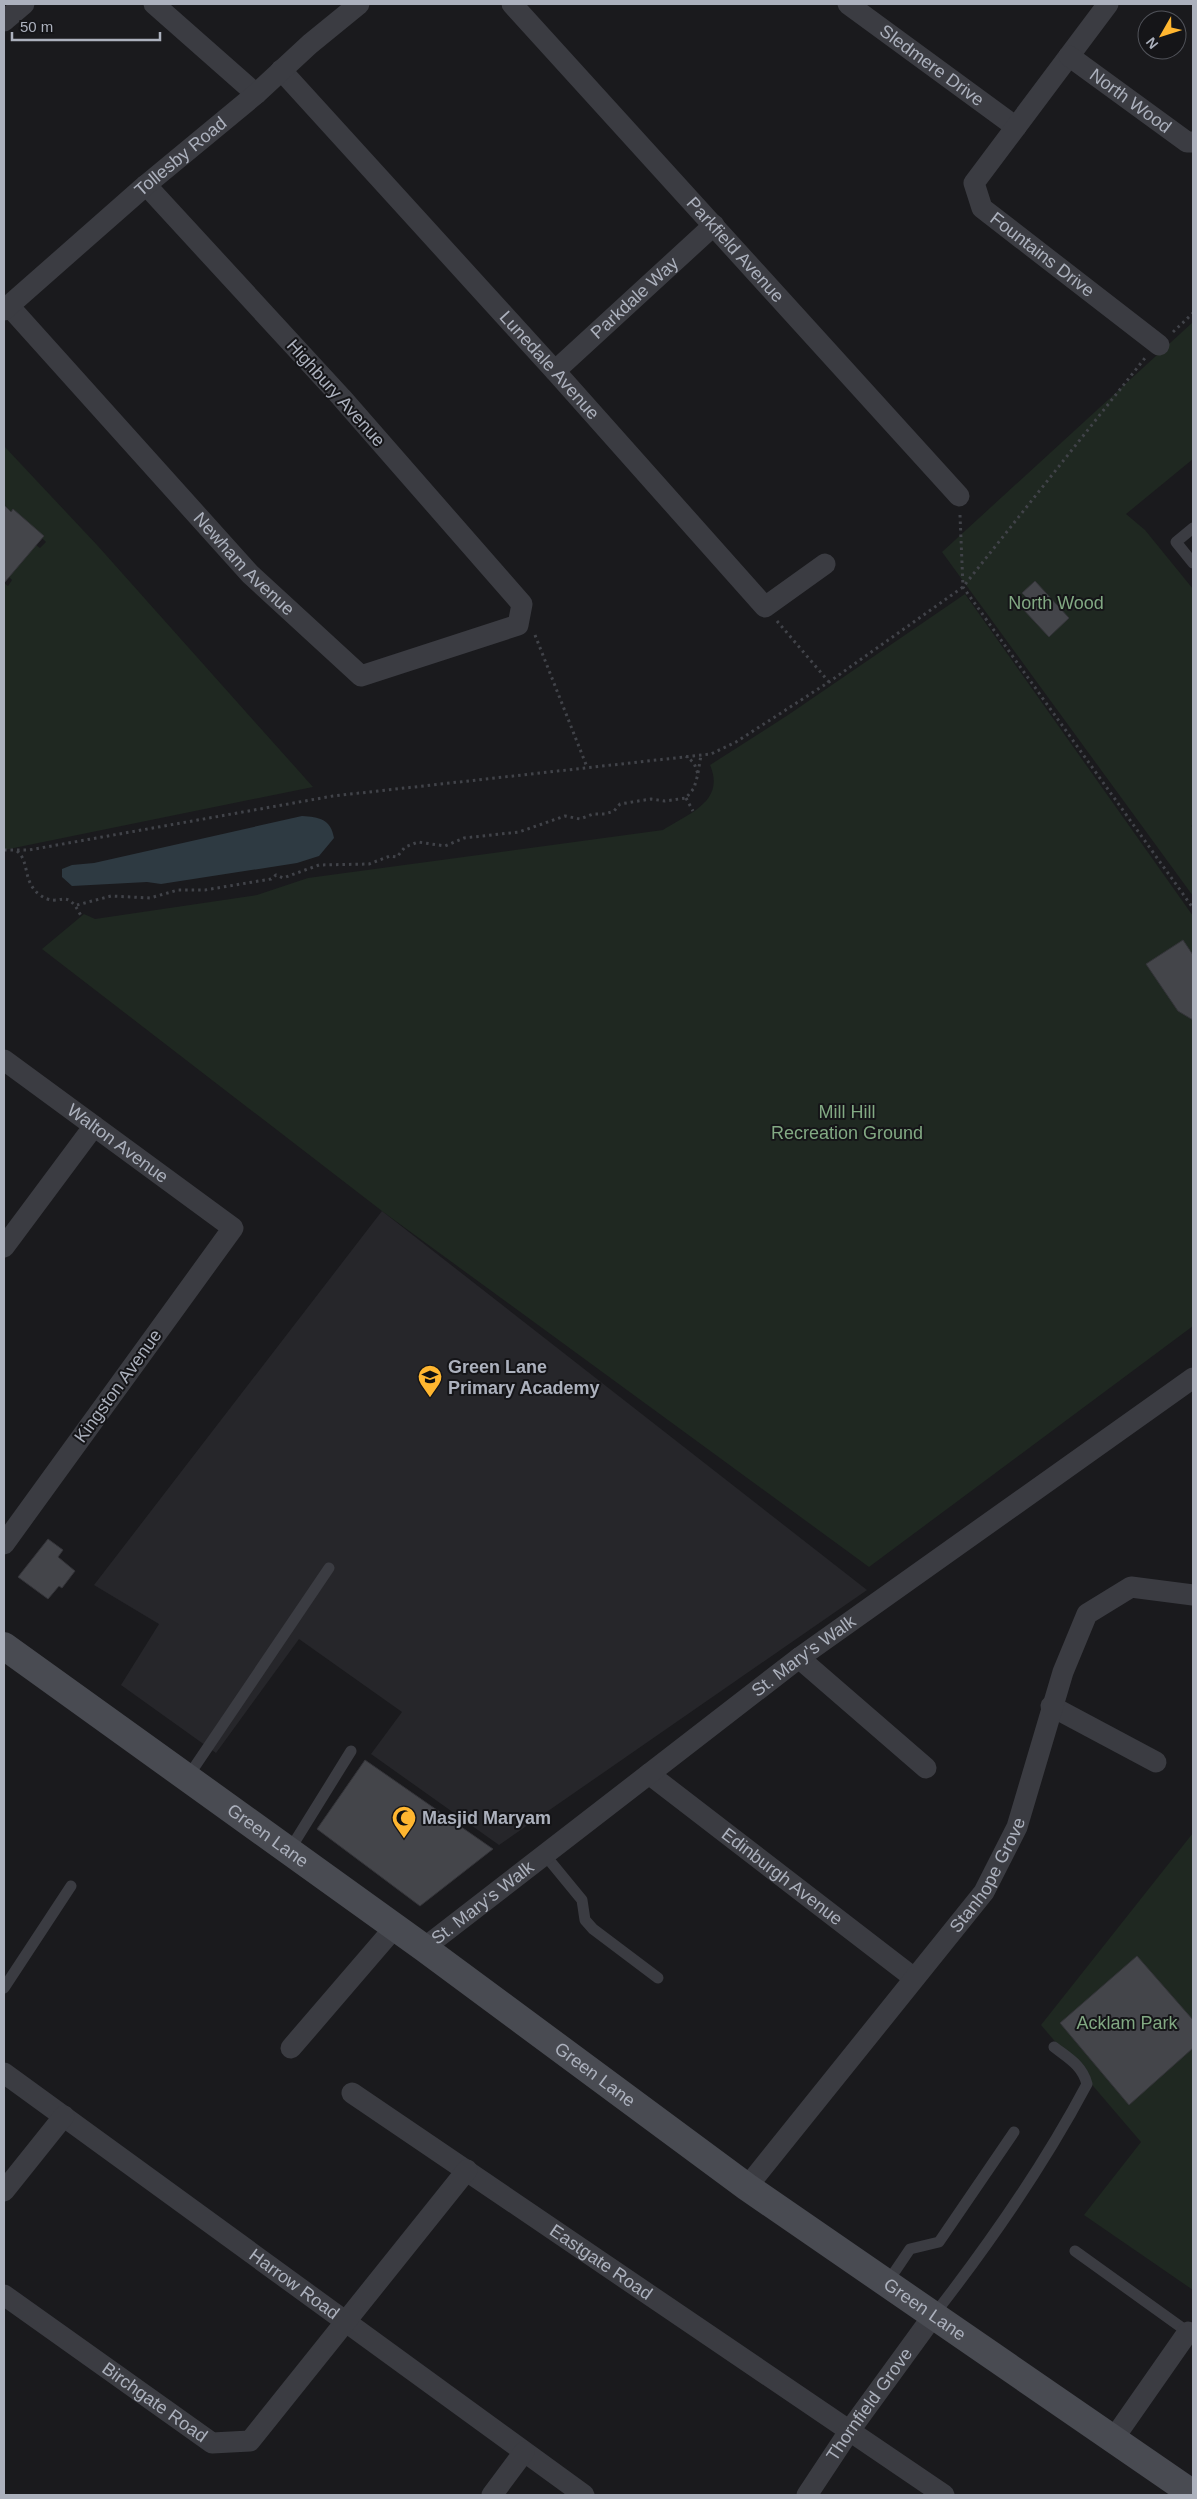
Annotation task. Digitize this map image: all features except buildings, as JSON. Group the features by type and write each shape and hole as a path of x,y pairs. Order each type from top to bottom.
{"street":[{"path":"4,20 24,4"},
{"path":"154,4 256,94"},
{"name":"Tollesby Road","path":"6,308 146,185 256,94 281,70 359,4"},
{"name":"Parkfield Avenue","path":"512,4 959,496"},
{"name":"Sledmere Drive","path":"848,4 1016,127"},
{"name":"Fountains Drive","path":"1108,4 974,183 982,208 1159,345"},
{"name":"North Wood","path":"1069,56 1187,142 1193,142"},
{"name":"Lunedale Avenue","path":"281,70 555,371 765,607"},
{"name":"Highbury Avenue","path":"146,185 341,397 522,604"},
{"name":"Parkdale Way","path":"555,371 714,225"},
{"name":"Newham Avenue","path":"6,308 250,574 361,676 518,625 522,604"},
{"path":"765,607 824,564"},
{"name":"Walton Avenue","path":"4,1060 233,1228"},
{"path":"4,1247 94,1126"},
{"name":"Kingston Avenue","path":"4,1544 233,1228"},
{"name":"St. Mary's Walk","path":"424,1948 799,1658 1193,1378"},
{"name":"Stanhope Grove","path":"747,2187 984,1892 1017,1827 1062,1672 1087,1614 1130,1588 1193,1595"},
{"name":"Green Lane","path":"4,1646 424,1948 747,2187 1193,2494"},
{"path":"799,1658 926,1768"},
{"path":"1051,1706 1156,1762"},
{"name":"Edinburgh Avenue","path":"649,1774 914,1978"},
{"path":"291,2048 395,1927"},
{"name":"Harrow Road","path":"4,2072 584,2495"},
{"name":"Eastgate Road","path":"352,2094 467,2170 944,2495"},
{"path":"4,2191 64,2116"},
{"name":"Birchgate Road","path":"4,2295 212,2443 250,2441 344,2321 467,2170"},
{"name":"Thornfield Grove","path":"808,2495 850,2430 933,2316"},
{"path":"1114,2438 1191,2334"},
{"path":"492,2495 524,2452"}],"lane":[{"path":"1193,528 1176,542 1193,563"},
{"path":"187,1778 329,1568"},
{"path":"289,1850 352,1751"},
{"path":"545,1855 582,1900 585,1920 593,1929 658,1978"},
{"path":"4,1988 72,1886"},
{"path":"933,2316 961,2280 1046,2156 1086,2084 1084,2073 1078,2065 1054,2047"},
{"path":"887,2283 910,2249 939,2242 1014,2132"},
{"path":"1075,2251 1191,2334"}],"path":[{"path":"4,850 17,851 333,796 711,754 736,742 829,682 963,587 1148,355 1193,313"},
{"path":"959,496 963,587 1193,908"},
{"path":"765,607 829,682"},
{"path":"539,639 587,767"},
{"path":"76,905 111,896 150,898 178,890 204,890 255,882 271,879 276,875 283,878 319,865 369,864 390,856 397,857 405,847 418,842 445,846 464,838 519,832 565,816 580,819 593,814 614,811 620,804 651,799 665,801 686,798 694,788 701,755"},
{"path":"685,756 694,763 698,774"},
{"path":"686,798 693,811"},
{"path":"17,851 23,855 29,882 39,894 54,900 67,898 76,905 82,916"}],"shaded area":[{"path":"302,816 323,820 330,827 334,838 319,856 297,863 161,884 147,882 72,886 62,877 62,869 72,865 94,863"},
{"name":"Green Lane Primary Academy","path":"382,1211 867,1590 499,1845 371,1754 402,1712 299,1639 216,1753 121,1685 159,1624 94,1585"}],"green space":[{"path":"1193,322 1193,459 1126,514 1145,530 1193,589 1193,827 1191,825 1193,829 1193,896 942,552"},
{"path":"4,446 97,545 313,787 4,850 4,583 8,586 12,580 9,577 36,545 40,548 46,542 13,510 11,512 4,505"},
{"name":"Mill Hill Recreation Ground","path":"965,594 1193,916 1193,1326 869,1567 382,1211 42,949 84,914 95,919 257,895 308,878 663,830 693,812 708,798 713,789 714,778 710,765 788,715"},
{"name":"Acklam Park","path":"1193,1833 1193,2290 1084,2215 1141,2142 1041,2025"}],"place":[{"name":"Green Lane Primary Academy","path":"430,1398"},
{"name":"Masjid Maryam","path":"404,1839"}]}
